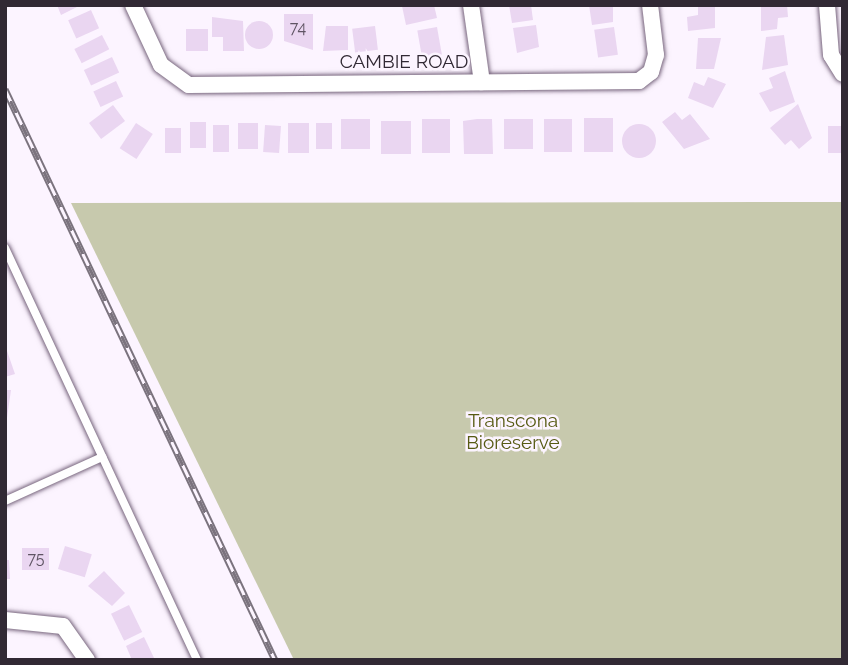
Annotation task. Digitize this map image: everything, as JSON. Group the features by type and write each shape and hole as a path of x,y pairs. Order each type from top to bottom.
{"street":[{"name":"CAMBIE ROAD","path":"133,5 161,65 188,85 639,81 651,72 656,55 650,5"},
{"path":"471,5 482,82"},
{"path":"827,5 831,55 843,74"},
{"path":"5,620 63,626 87,660"}],"lane":[{"path":"5,248 197,660"},
{"path":"5,501 103,457"}],"green space":[{"name":"Transcona Bioreserve","path":"843,202 843,660 294,660 71,203"}],"building":[{"path":"57,5 81,5 61,15"},
{"path":"434,5 437,18 406,25 402,6"},
{"path":"509,5 531,5 533,20 512,23"},
{"path":"589,5 613,5 613,22 592,25"},
{"path":"698,5 715,5 715,28 688,31 687,17 698,15"},
{"path":"787,5 788,17 778,18 777,29 761,31 761,6"},
{"path":"91,10 99,28 76,38 68,20"},
{"path":"284,14 313,14 313,50 284,41"},
{"path":"212,17 243,21 244,51 223,51 223,37 212,37"},
{"path":"259,21 269,25 273,35 269,45 259,49 249,45 245,35 249,25"},
{"path":"536,25 539,47 517,53 513,28"},
{"path":"326,26 348,26 348,50 323,51"},
{"path":"375,26 378,50 355,53 352,29"},
{"path":"437,27 442,55 422,58 417,30"},
{"path":"614,27 618,55 598,58 594,30"},
{"path":"186,29 208,29 208,51 186,51"},
{"path":"102,35 109,49 82,63 74,49"},
{"path":"784,35 788,65 762,70 766,37"},
{"path":"698,38 721,38 714,69 696,69"},
{"path":"112,57 119,72 91,86 84,70"},
{"path":"785,71 795,102 770,112 759,93 773,88 769,78"},
{"path":"708,77 726,84 713,108 688,98 694,82 704,86"},
{"path":"116,81 123,96 101,107 93,92"},
{"path":"798,104 812,138 799,149 791,140 785,145 770,128"},
{"path":"113,105 125,121 101,139 89,123"},
{"path":"675,112 682,120 690,114 710,139 684,149 662,122"},
{"path":"584,118 613,118 613,152 584,152"},
{"path":"341,119 370,119 370,149 341,149"},
{"path":"422,119 450,119 450,153 422,153"},
{"path":"492,119 493,154 464,154 463,121"},
{"path":"504,119 533,119 533,149 504,149"},
{"path":"544,119 572,119 572,152 544,152"},
{"path":"381,121 411,121 411,154 381,154"},
{"path":"190,122 206,122 206,148 190,148"},
{"path":"136,123 153,134 136,159 120,148"},
{"path":"238,123 258,123 258,149 238,149"},
{"path":"288,123 309,123 309,153 288,153"},
{"path":"316,123 332,123 332,149 316,149"},
{"path":"639,124 651,129 656,141 651,153 639,158 627,153 622,141 627,129"},
{"path":"213,125 229,125 229,152 213,152"},
{"path":"265,125 281,126 279,153 263,152"},
{"path":"828,126 843,126 843,153 828,153"},
{"path":"165,128 181,128 181,153 165,153"},
{"path":"5,345 15,374 5,377"},
{"path":"5,390 11,390 7,418 5,418"},
{"path":"65,546 92,554 85,577 58,569"},
{"path":"22,548 49,548 49,570 22,570"},
{"path":"5,560 9,560 10,579 5,579"},
{"path":"104,571 125,593 112,606 88,586"},
{"path":"129,605 142,632 124,641 111,614"},
{"path":"144,637 155,660 132,660 126,646"}],"railway":[{"path":"5,89 275,660"}]}
